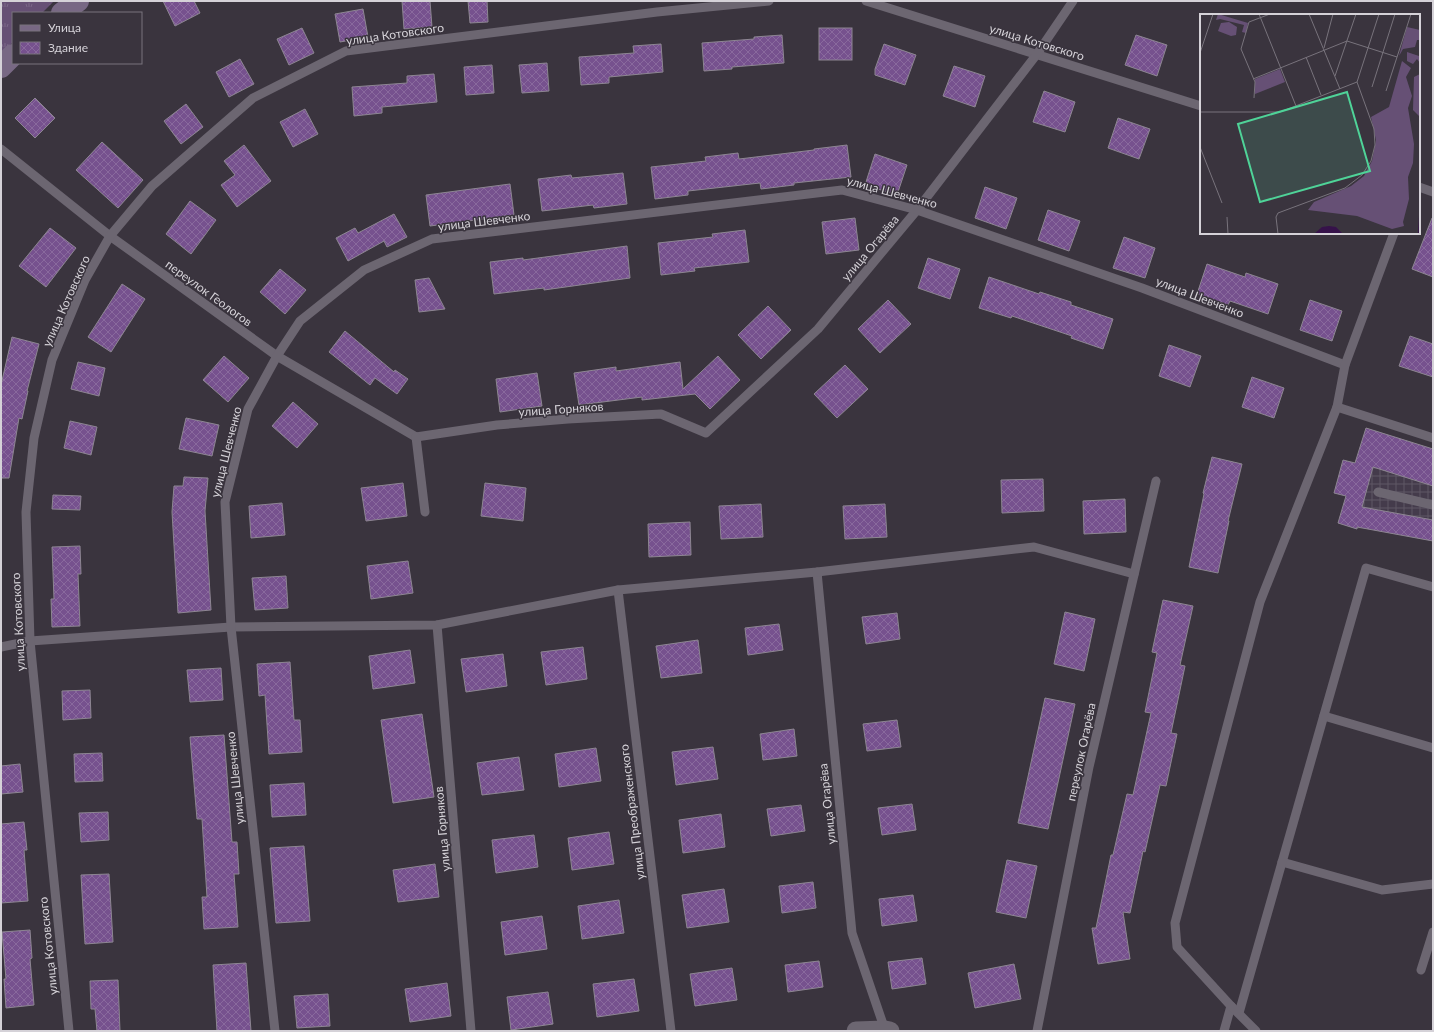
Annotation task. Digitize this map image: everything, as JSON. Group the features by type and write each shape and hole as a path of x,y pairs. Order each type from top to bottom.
{"main road":[{"path":"63,12 78,1"},
{"path":"1,67 12,57"}],"street":[{"path":"856,1031 887,1030"}],"lane":[{"name":"улица Котовского","path":"69,1031 30,641 26,512 34,438 52,360 85,280 110,236 152,186 253,98 346,51 649,13 769,1"},
{"name":"улица Котовского","path":"866,1 1200,106"},
{"name":"улица Огарёва","path":"706,433 818,330 917,210 1036,54 1073,1"},
{"name":"переулок Геологов","path":"1,149 110,236 277,356 416,437"},
{"path":"1420,188 1433,192"},
{"name":"улица Шевченко","path":"275,1031 231,627 225,502 248,409 277,356 300,321 364,270 432,239 842,190 917,210 1142,288 1345,365"},
{"path":"1256,1031 1177,947 1174,923 1260,602 1336,407 1345,365 1394,234"},
{"path":"1336,407 1433,438"},
{"name":"улица Горняков","path":"416,437 497,426 568,419 661,414 706,433"},
{"path":"416,437 425,512"},
{"name":"переулок Огарёва","path":"1037,1031 1089,767 1156,481"},
{"path":"1378,492 1433,505"},
{"path":"1,647 30,641 231,627 437,625 618,590 817,572 1034,547 1134,574"},
{"path":"1239,1013 1366,568 1433,587"},
{"name":"улица Огарёва","path":"817,572 852,933 887,1030"},
{"name":"улица Преображенского","path":"618,590 671,1031"},
{"name":"улица Горняков","path":"437,625 471,1031"},
{"path":"1324,716 1433,748"},
{"path":"1282,862 1382,890 1433,884"},
{"path":"1421,970 1433,932"},
{"path":"1224,1031 1231,1006"}],"shaded area":[{"path":"1366,428 1433,449 1433,541 1363,528 1357,529 1338,523 1346,496 1334,493 1343,460 1355,463"}],"green space":[{"path":"1,1 54,1 43,12 12,12 12,43 1,54"}],"building":[{"path":"163,1 194,1 200,13 175,26"},
{"path":"402,1 430,1 432,27 404,29"},
{"path":"468,1 487,1 488,22 470,23"},
{"path":"363,9 368,37 340,42 335,14"},
{"path":"302,28 314,53 289,65 277,39"},
{"path":"819,28 852,28 852,60 819,60"},
{"path":"782,35 784,63 704,71 702,43"},
{"path":"1136,35 1167,45 1157,76 1125,65"},
{"path":"661,44 663,72 609,77 609,83 581,85 579,57 634,53 633,46"},
{"path":"884,44 916,55 905,85 875,75 875,69"},
{"path":"240,59 254,84 229,97 216,72"},
{"path":"547,63 549,91 522,93 519,65"},
{"path":"492,65 494,93 466,95 464,67"},
{"path":"954,66 985,76 975,107 943,96"},
{"path":"434,74 437,102 382,107 382,113 354,116 352,87 407,83 407,76"},
{"path":"1044,91 1075,102 1065,132 1033,122"},
{"path":"35,98 55,118 35,138 15,118"},
{"path":"186,104 203,127 181,144 164,121"},
{"path":"305,109 318,134 293,147 280,122"},
{"path":"1118,118 1150,129 1139,159 1108,148"},
{"path":"102,142 143,180 118,208 76,170"},
{"path":"244,145 271,181 237,207 221,185 235,175 224,161"},
{"path":"847,145 851,177 794,183 794,185 761,189 760,183 688,191 688,195 655,199 651,167 706,161 705,157 738,153 739,159"},
{"path":"875,154 907,165 897,195 865,185"},
{"path":"623,173 627,204 594,208 593,205 542,211 538,179 571,175 572,178"},
{"path":"510,184 514,215 430,226 426,195"},
{"path":"985,187 1017,198 1006,229 975,218"},
{"path":"190,201 216,220 191,254 166,234"},
{"path":"1048,210 1080,221 1069,251 1038,240"},
{"path":"394,214 407,237 387,247 384,241 348,261 336,238 355,228 358,233"},
{"path":"855,218 859,250 826,254 822,222"},
{"path":"1433,218 1433,277 1412,269"},
{"path":"50,228 76,248 46,287 19,266"},
{"path":"745,230 749,262 694,268 695,271 661,275 658,243 713,237 712,234"},
{"path":"1124,237 1155,248 1145,278 1113,268"},
{"path":"627,246 630,278 544,290 544,288 494,294 490,262 523,258 523,260"},
{"path":"928,258 960,269 950,299 918,288"},
{"path":"1207,264 1245,277 1246,273 1278,284 1268,314 1230,301 1228,305 1197,294"},
{"path":"280,269 306,290 285,314 260,292"},
{"path":"989,277 1039,294 1040,292 1071,302 1071,305 1113,319 1103,349 1071,338 1072,336 1012,316 1011,318 979,308"},
{"path":"429,278 445,309 419,312 415,280"},
{"path":"122,284 145,299 111,352 88,337"},
{"path":"888,300 911,324 880,353 858,329"},
{"path":"1310,300 1342,311 1332,341 1300,330"},
{"path":"768,306 791,330 761,359 738,335"},
{"path":"345,331 394,372 395,370 408,379 397,394 375,378 370,385 329,352"},
{"path":"1410,336 1433,344 1433,377 1399,366"},
{"path":"12,337 39,344 27,391 22,419 19,418 9,478 1,478 1,385"},
{"path":"1169,345 1201,356 1190,387 1159,376"},
{"path":"224,356 249,378 228,402 203,380"},
{"path":"718,356 740,380 710,409 695,394 642,400 642,397 579,405 574,373 616,367 616,371 680,362 683,389"},
{"path":"78,362 105,368 99,396 71,389"},
{"path":"845,365 868,389 837,418 814,394"},
{"path":"537,373 542,406 500,412 496,379"},
{"path":"1252,377 1284,388 1274,418 1242,407"},
{"path":"293,402 318,424 297,448 272,426"},
{"path":"186,418 219,425 212,456 179,449"},
{"path":"70,421 97,427 91,455 64,448"},
{"path":"1366,428 1433,449 1433,486 1373,467 1362,507 1433,520 1433,541 1357,527 1357,529 1338,523 1346,496 1334,493 1343,460 1355,463"},
{"path":"1212,457 1242,464 1228,521 1218,573 1189,567 1203,493"},
{"path":"184,477 208,478 205,511 211,610 178,613 172,512 174,486 183,486"},
{"path":"1043,479 1044,511 1002,513 1001,480"},
{"path":"403,483 407,516 366,521 361,488"},
{"path":"485,483 526,488 523,521 481,516"},
{"path":"53,495 81,496 80,510 52,509"},
{"path":"1125,499 1126,532 1084,534 1083,501"},
{"path":"282,503 285,535 251,538 249,506"},
{"path":"761,504 763,537 721,539 719,506"},
{"path":"885,504 887,537 845,539 843,506"},
{"path":"690,522 691,555 649,557 648,524"},
{"path":"80,546 81,574 78,574 80,626 52,627 51,599 54,599 52,547"},
{"path":"408,561 413,593 371,599 367,566"},
{"path":"286,576 288,608 255,610 252,578"},
{"path":"1163,600 1193,606 1180,665 1185,666 1171,733 1177,734 1166,786 1160,785 1145,852 1143,851 1130,913 1123,912 1130,959 1098,964 1092,928 1096,928 1111,855 1113,855 1127,794 1133,795 1151,713 1145,712 1157,653 1152,652"},
{"path":"1065,612 1095,619 1084,671 1054,664"},
{"path":"897,613 900,639 866,644 862,617"},
{"path":"779,624 783,650 748,655 745,628"},
{"path":"698,640 702,673 661,678 656,646"},
{"path":"583,647 587,679 546,685 541,652"},
{"path":"410,650 415,683 373,689 369,656"},
{"path":"503,654 507,686 466,692 461,659"},
{"path":"290,662 294,720 300,720 302,752 269,754 265,695 259,696 257,664"},
{"path":"221,668 223,700 190,702 187,670"},
{"path":"90,690 91,718 63,720 62,691"},
{"path":"1045,698 1075,704 1048,829 1018,823"},
{"path":"422,714 434,797 393,803 381,720"},
{"path":"897,720 901,747 867,751 863,724"},
{"path":"794,729 797,756 763,760 760,734"},
{"path":"224,735 232,842 237,842 239,874 234,874 238,927 204,929 202,897 207,897 202,819 197,819 190,737"},
{"path":"713,747 718,779 676,785 672,752"},
{"path":"596,748 601,781 559,787 555,754"},
{"path":"102,753 103,781 75,782 74,754"},
{"path":"519,757 524,790 482,795 477,763"},
{"path":"20,764 23,792 1,794 1,766"},
{"path":"304,783 306,815 272,817 270,785"},
{"path":"912,804 916,830 882,835 878,808"},
{"path":"801,805 805,831 771,836 767,809"},
{"path":"108,812 109,840 81,842 79,813"},
{"path":"721,814 725,847 683,853 679,820"},
{"path":"24,822 27,850 24,850 28,901 1,903 1,824"},
{"path":"609,832 614,864 572,870 568,838"},
{"path":"534,835 538,867 496,873 492,840"},
{"path":"304,846 310,921 276,923 270,848"},
{"path":"1007,860 1037,866 1026,918 996,912"},
{"path":"435,864 439,897 398,902 393,870"},
{"path":"109,874 113,942 85,944 81,875"},
{"path":"813,882 816,908 782,913 779,886"},
{"path":"724,889 729,922 687,928 682,895"},
{"path":"913,895 917,921 882,926 879,899"},
{"path":"619,900 624,933 582,939 578,906"},
{"path":"542,916 547,949 505,955 501,922"},
{"path":"30,930 32,958 30,959 34,1005 6,1008 4,979 6,979 2,932"},
{"path":"922,958 926,984 892,989 888,962"},
{"path":"819,961 823,987 788,992 785,965"},
{"path":"246,963 251,1031 217,1031 213,965"},
{"path":"1014,964 1021,999 975,1008 968,973"},
{"path":"732,968 737,1000 695,1006 690,974"},
{"path":"634,979 639,1011 597,1017 593,984"},
{"path":"118,980 120,1031 97,1031 95,1009 91,1009 90,981"},
{"path":"447,983 451,1016 410,1022 405,989"},
{"path":"548,992 553,1024 511,1030 507,997"},
{"path":"328,994 330,1026 297,1028 294,996"}]}
